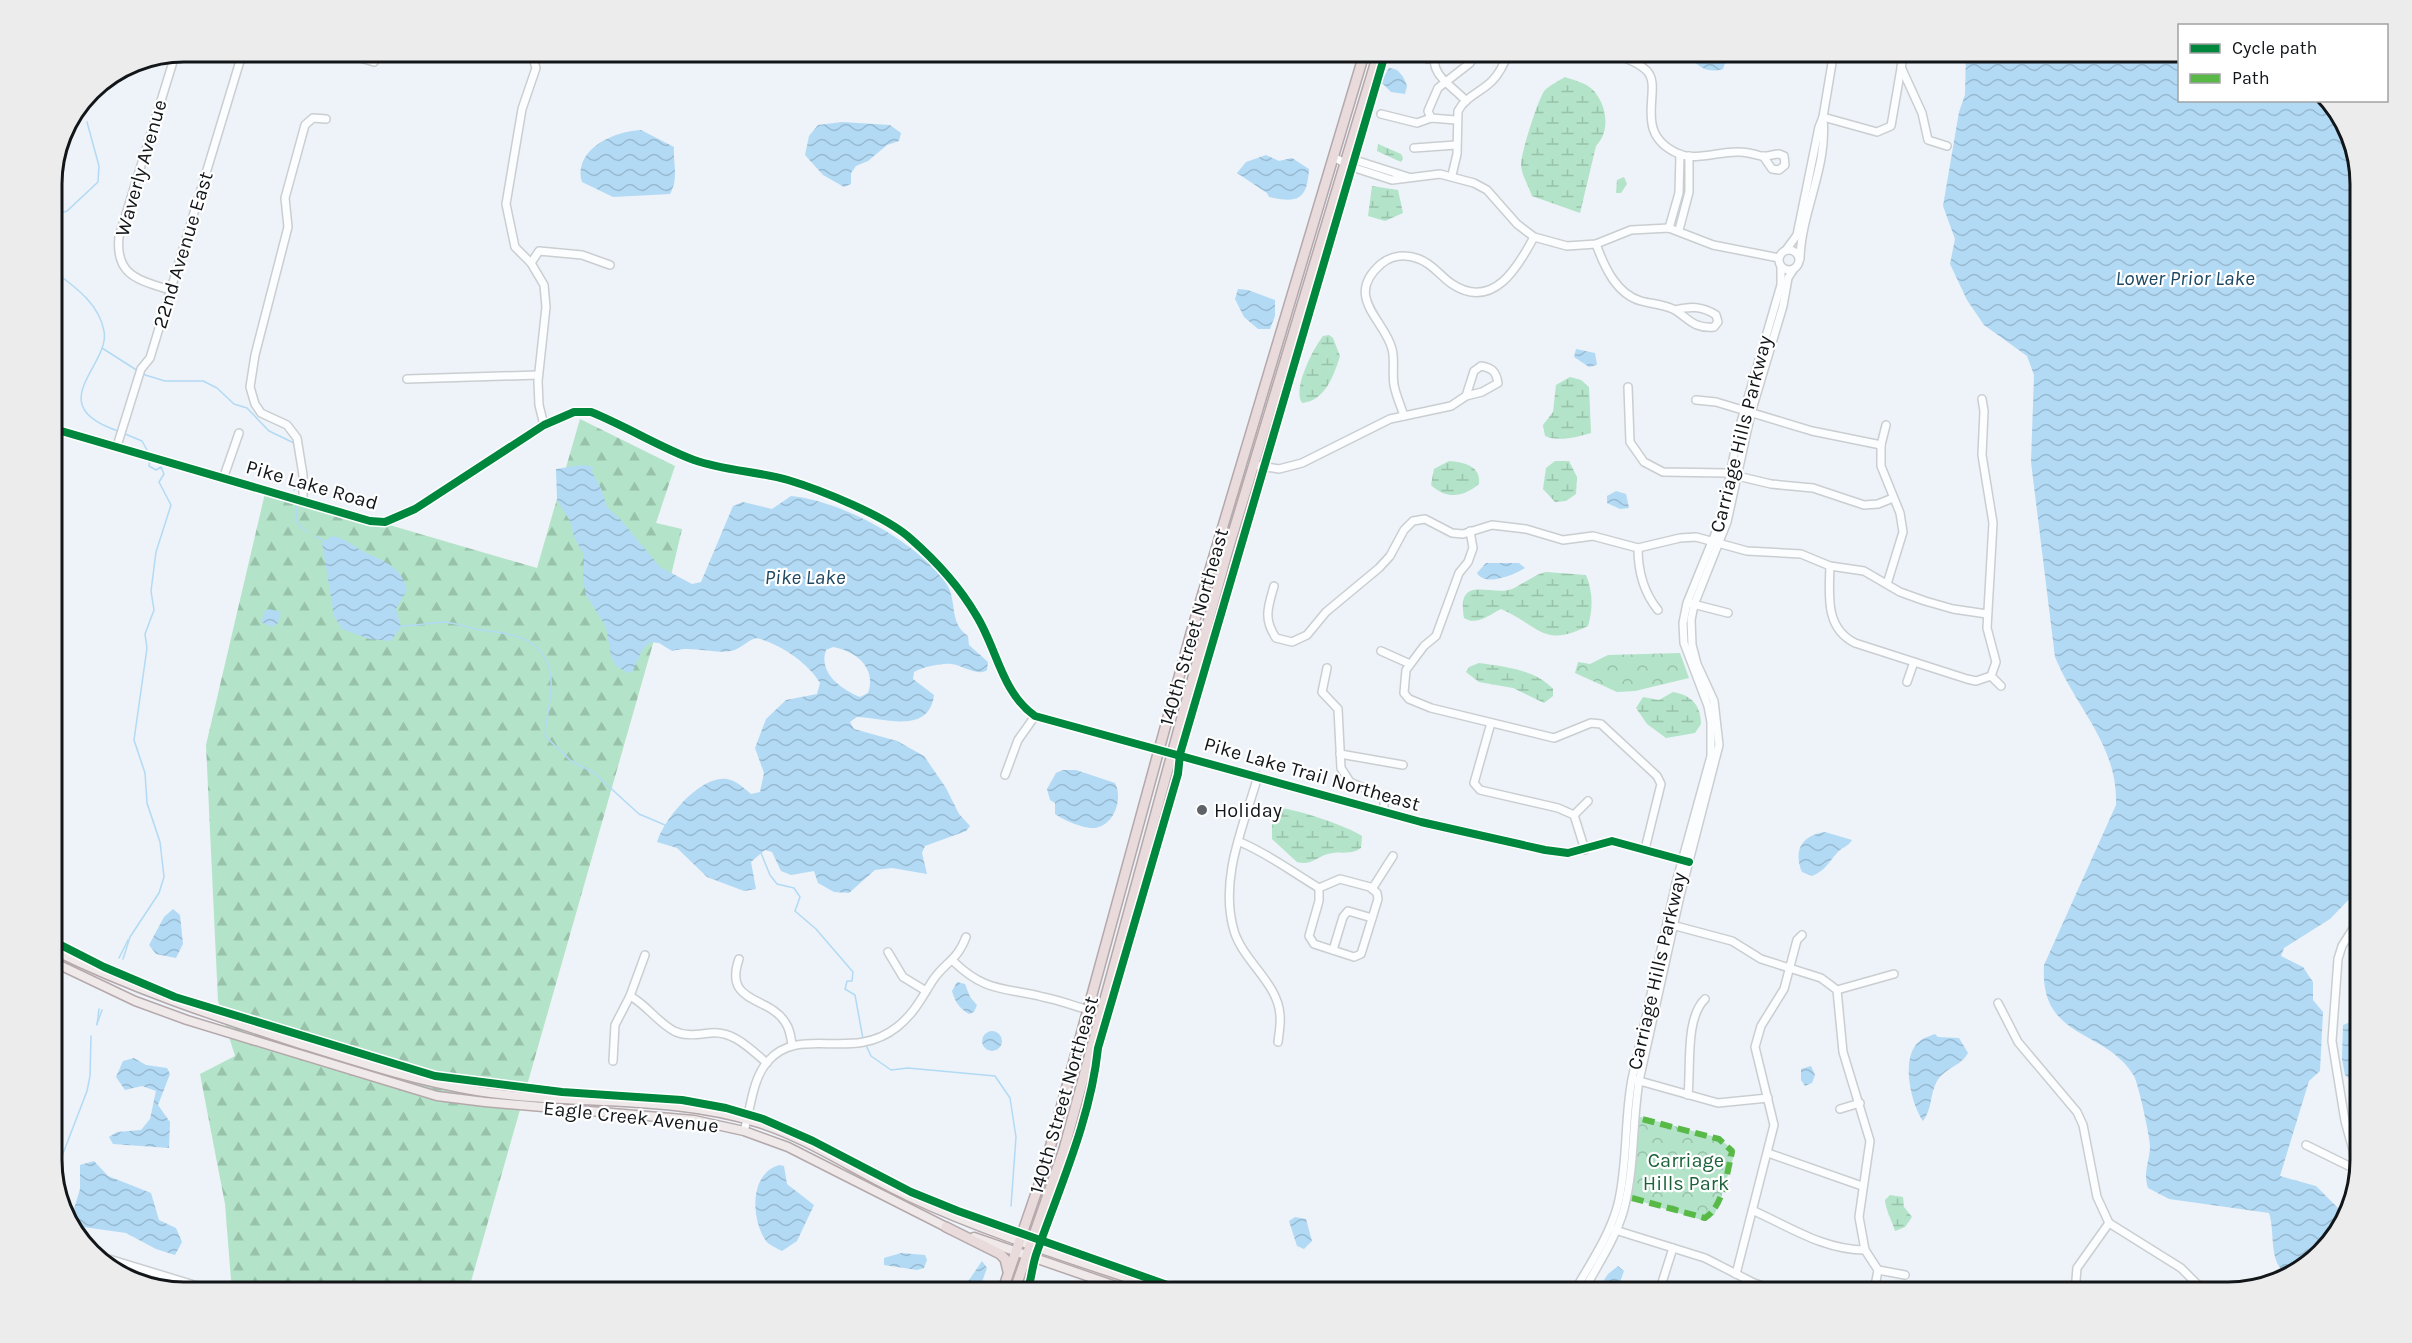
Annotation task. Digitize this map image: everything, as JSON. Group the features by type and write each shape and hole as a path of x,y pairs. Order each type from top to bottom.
{"highway":[{"name":"140th Street Northeast","path":"1005,1282 1046,1163 1194,621 1362,62"},
{"name":"140th Street Northeast","path":"1018,1282 1077,1103 1172,752 1254,465 1349,163 1376,62"},
{"path":"946,1227 1000,1254 1005,1259 1008,1274"}],"main road":[{"name":"Eagle Creek Avenue","path":"62,954 167,1000 433,1083 534,1097 701,1109 747,1120 811,1145 907,1196 1020,1240 1140,1282"},
{"name":"Eagle Creek Avenue","path":"62,966 135,1001 264,1044 437,1096 694,1120 744,1131 788,1147 946,1227 1104,1282"}],"street":[{"name":"Waverly Avenue","path":"170,290 138,280 126,270 118,252 119,237 173,62"},
{"name":"22nd Avenue East","path":"117,446 141,369 150,358 240,62"},
{"path":"534,62 536,68 522,109 506,204 515,247 531,263 544,285 546,307 538,375 539,405 544,425 574,412 591,412 693,459 721,468 756,473 799,484 862,509 909,537 958,587 977,616 1008,685 1025,708 1035,716 1018,740 1005,775"},
{"path":"1434,62 1440,78 1466,101"},
{"path":"1431,118 1428,111 1438,88 1471,62"},
{"path":"1452,175 1458,111 1466,101 1491,82 1504,62"},
{"path":"1633,62 1648,72 1653,87 1649,106 1652,128 1665,144 1680,154 1689,156 1740,152 1763,156"},
{"path":"1779,258 1797,235 1823,117 1832,62"},
{"path":"1823,117 1877,132 1891,126 1902,62"},
{"path":"1901,67 1922,113 1928,140 1947,146"},
{"path":"1381,114 1417,123 1431,118 1456,120"},
{"path":"1779,258 1781,267 1793,270 1798,266 1801,238 1818,174 1824,128 1823,117"},
{"path":"303,501 303,475 297,438 286,426 261,413 255,405 250,387 255,355 288,226 284,203 294,167 306,125 313,118 326,119"},
{"path":"1414,148 1456,145"},
{"path":"1669,228 1679,193 1680,154"},
{"path":"1679,230 1689,192 1689,156"},
{"path":"1333,158 1349,163 1358,160 1408,177 1452,175 1487,190 1517,224 1534,237 1567,246 1596,244 1631,230 1669,228 1713,245 1779,258"},
{"path":"1404,416 1394,385 1393,351 1389,340 1368,307 1366,297 1371,276 1390,258 1410,256 1430,264 1454,285 1464,290 1486,290 1511,276 1534,237"},
{"path":"1596,244 1605,266 1621,288 1639,301 1675,310 1692,306 1706,308 1716,315 1718,322 1714,327 1706,328 1682,318 1675,310"},
{"path":"1786,250 1796,252 1800,259"},
{"path":"531,263 539,251 582,255 610,265"},
{"name":"Carriage Hills Parkway","path":"1588,1282 1612,1229 1629,1182 1635,1080 1670,924 1719,746 1714,701 1697,664 1692,645 1690,604 1717,543 1781,285 1781,267"},
{"name":"Carriage Hills Parkway","path":"1748,411 1783,306 1788,278 1793,270"},
{"path":"1254,465 1279,469 1302,463 1347,443 1366,430 1404,416 1451,406 1466,396 1493,387 1498,383 1497,374 1492,368 1481,366 1474,371 1466,396"},
{"path":"406,379 538,375"},
{"path":"1628,387 1630,442 1644,462 1664,472 1714,472 1771,484 1813,488 1864,505 1878,504 1893,498"},
{"path":"1982,399 1984,411 1982,455 1992,516 1987,614 1990,641 1996,662 1991,676"},
{"path":"1696,400 1716,402 1812,431 1881,446"},
{"name":"Pike Lake Road","path":"62,431 224,476 370,521 385,522 442,493 544,425"},
{"path":"1886,425 1881,446 1881,466 1900,513 1903,532 1887,584"},
{"path":"224,476 239,433"},
{"path":"1274,586 1266,613 1268,627 1276,638 1292,642 1306,635 1326,612 1379,568 1390,556 1404,530 1413,521 1425,519 1452,533 1463,534 1492,525 1526,529 1563,540 1593,536 1638,548 1680,538 1696,537 1757,552 1801,554 1830,566 1864,571 1925,602 1987,614"},
{"path":"1470,531 1473,548 1452,590 1436,636 1424,646 1410,664 1404,678 1404,693 1409,699 1431,708 1554,738 1591,723 1601,724 1609,729 1657,776 1660,784 1645,849"},
{"path":"1638,548 1638,563 1648,598 1658,610"},
{"path":"1830,566 1831,613 1833,623 1842,635 1855,643 1976,681 1991,676"},
{"path":"1690,604 1728,613"},
{"path":"1381,651 1410,664"},
{"path":"1907,682 1914,662"},
{"path":"1327,668 1322,692 1338,709 1341,768 1350,782 1384,797 1384,812"},
{"path":"1991,676 2001,686"},
{"name":"Pike Lake Trail Northeast","path":"1035,716 1384,812 1545,850 1568,853 1612,841 1686,861"},
{"path":"1491,723 1474,783 1480,790 1558,808 1574,815 1585,850"},
{"path":"1340,754 1403,765"},
{"path":"1258,776 1230,873 1228,894 1233,929 1251,962 1270,989 1281,1013 1278,1042"},
{"path":"1574,815 1588,801"},
{"path":"1240,842 1269,854 1319,888"},
{"path":"1372,888 1393,856"},
{"path":"1340,879 1372,888 1377,892 1378,899 1361,954 1354,957 1314,944 1309,936 1319,901 1319,888 1340,879"},
{"path":"1334,950 1343,917 1348,911 1372,918"},
{"path":"1670,924 1732,941 1761,959 1821,978 1838,990"},
{"path":"2350,933 2342,946 2338,960 2332,1041 2344,1121 2350,1134"},
{"path":"1736,1274 1774,1125 1755,1047 1761,1026 1784,989 1797,940 1802,935"},
{"path":"744,1131 754,1092 767,1063 792,1045 811,1043 844,1046 884,1036 914,1012 935,977 953,961 966,937"},
{"path":"888,952 903,977 926,991"},
{"path":"613,1061 615,1025 630,996 645,955"},
{"path":"739,959 734,972 738,985 752,1001 778,1014 785,1022 792,1045"},
{"path":"953,961 964,972 985,985 1016,993 1041,996 1089,1010"},
{"path":"1838,990 1894,974"},
{"path":"1838,990 1843,1052 1870,1141 1859,1217 1865,1250 1878,1270 1876,1282"},
{"path":"630,996 644,1004 676,1032 695,1035 727,1034 739,1040 767,1063"},
{"path":"1688,1095 1691,1064 1690,1037 1697,1006 1705,999"},
{"path":"1998,1003 2018,1042 2077,1112 2083,1125 2097,1197 2109,1223 2181,1268 2195,1282"},
{"path":"1635,1080 1718,1103 1768,1098"},
{"path":"1840,1109 1860,1103"},
{"path":"2306,1145 2349,1169"},
{"path":"1768,1153 1862,1186"},
{"path":"1754,1210 1802,1235 1848,1250 1865,1250"},
{"path":"2076,1282 2077,1268 2109,1223"},
{"path":"1612,1229 1705,1258 1756,1282"},
{"name":"Carriage Hills Parkway","path":"1580,1282 1612,1229"},
{"path":"1662,1282 1673,1248"},
{"path":"118,1262 175,1281"},
{"path":"1878,1270 1905,1275"}],"green space":[{"path":"1565,77 1583,83 1592,89 1601,102 1605,118 1604,133 1596,146 1580,213 1532,196 1521,165 1542,95 1547,88"},
{"path":"1378,144 1401,154 1403,158 1401,162 1377,151"},
{"path":"1624,177 1627,184 1621,193 1616,193 1617,180"},
{"path":"1372,186 1398,190 1403,213 1385,221 1368,216"},
{"path":"1329,335 1333,338 1340,356 1335,371 1323,392 1310,401 1302,403 1300,388 1305,369 1323,336"},
{"path":"1570,377 1581,380 1589,387 1591,433 1562,439 1550,438 1545,436 1543,425 1553,412 1556,385"},
{"path":"580,419 675,466 656,523 682,529 664,605 471,1282 231,1282 225,1204 200,1074 235,1056 218,1001 206,745 266,489 537,568"},
{"path":"1449,461 1460,462 1474,469 1479,478 1479,484 1467,492 1455,495 1437,490 1431,485 1434,469"},
{"path":"1555,461 1569,461 1577,477 1576,494 1566,501 1555,502 1543,489 1546,468"},
{"path":"1546,572 1586,575 1592,600 1588,626 1573,633 1550,635 1501,609 1474,621 1464,618 1463,604 1465,596 1470,591 1512,589"},
{"path":"1680,653 1689,678 1635,691 1617,692 1575,673 1578,662 1590,664 1608,655"},
{"path":"1479,663 1509,668 1537,677 1553,689 1553,696 1544,703 1513,688 1479,682 1466,672 1469,667"},
{"path":"1673,692 1690,698 1694,702 1701,717 1701,724 1695,733 1666,738 1647,724 1636,708 1643,697 1659,700"},
{"path":"1280,808 1310,815 1355,832 1362,836 1361,848 1353,852 1324,855 1306,863 1297,862 1272,839 1272,823"},
{"name":"Carriage Hills Park","path":"1637,1116 1719,1138 1735,1152 1714,1215 1705,1221 1630,1198 1636,1158"},
{"path":"1890,1195 1903,1197 1904,1207 1912,1217 1905,1227 1895,1231 1885,1200"}],"water":[{"path":"1695,62 1725,62 1723,69 1714,71 1701,67"},
{"name":"Lower Prior Lake","path":"1966,62 2178,62 2178,102 2319,102 2330,116 2344,144 2350,176 2350,898 2330,919 2284,948 2281,956 2303,967 2313,982 2313,1000 2323,1012 2320,1071 2309,1081 2280,1176 2316,1186 2339,1209 2315,1246 2281,1269 2273,1247 2269,1213 2169,1199 2148,1188 2146,1172 2150,1143 2134,1076 2122,1061 2107,1049 2063,1021 2052,1008 2045,990 2044,965 2116,805 2115,784 2103,746 2055,657 2031,462 2034,375 2027,356 1984,325 1967,300 1950,264 1955,239 1943,206 1959,112 1965,95"},
{"path":"1389,68 1398,71 1403,76 1407,86 1405,94 1391,92 1381,82"},
{"path":"842,122 890,125 901,133 899,141 887,145 868,161 856,166 851,173 851,184 844,187 823,175 805,155 809,136 818,125"},
{"path":"641,130 674,147 675,177 670,194 613,197 582,182 581,170 590,151 609,138"},
{"path":"1266,155 1279,161 1292,158 1309,169 1303,194 1287,200 1269,197 1267,193 1237,173 1246,162"},
{"path":"1238,289 1248,290 1275,300 1275,316 1270,329 1258,329 1244,317 1235,299"},
{"path":"1576,349 1595,353 1597,365 1589,367 1574,357"},
{"name":"Pike Lake","path":"582,465 593,467 592,472 601,488 607,507 621,520 660,567 692,584 701,582 733,506 743,502 772,509 791,496 811,499 855,515 897,538 933,567 950,590 955,618 968,636 969,645 988,662 987,670 979,672 947,664 922,668 914,672 913,679 934,695 930,708 923,716 903,721 857,717 850,722 854,729 897,741 924,756 946,788 959,814 970,826 966,831 925,846 922,853 927,874 892,868 875,870 849,893 834,892 818,883 814,871 791,875 781,871 772,852 765,850 751,862 756,889 744,891 707,877 677,848 657,842 667,822 684,800 706,784 727,779 737,783 751,794 760,792 764,773 755,748 766,719 786,700 817,694 820,683 801,661 774,644 757,638 735,650 724,652 687,649 672,651 659,643 650,642 642,650 633,671 628,673 616,666 611,656 606,627 586,595 583,580 584,555 574,537 570,521 557,500 556,469","holes":["833,647 857,657 867,669 870,676 868,693 860,697 839,685 828,673 824,658 826,650"]},
{"path":"1616,491 1626,494 1629,508 1620,509 1607,503 1607,496"},
{"path":"332,536 386,562 405,582 407,590 396,609 401,627 391,641 369,639 342,629 334,616 322,543"},
{"path":"1486,563 1519,563 1525,568 1500,578 1486,579 1477,573"},
{"path":"268,609 281,612 278,623 272,627 261,622"},
{"path":"1063,770 1076,770 1115,783 1118,796 1116,810 1108,822 1102,826 1090,828 1074,824 1055,814 1055,803 1050,800 1047,789 1056,773"},
{"path":"1825,832 1852,840 1821,871 1812,876 1802,872 1799,864 1801,845 1810,836"},
{"path":"173,909 180,915 183,944 176,958 156,954 149,945 164,917"},
{"path":"957,982 965,984 970,997 977,1005 974,1012 969,1014 956,1002 952,991"},
{"path":"2350,1022 2350,1079 2345,1075 2342,1059 2343,1025"},
{"path":"992,1031 999,1034 1002,1041 999,1048 992,1051 985,1048 982,1041 985,1034"},
{"path":"1935,1034 1938,1037 1959,1038 1968,1053 1937,1081 1923,1121 1911,1092 1910,1057 1914,1047 1923,1039"},
{"path":"134,1058 146,1065 167,1068 170,1074 158,1105 170,1122 169,1148 113,1144 109,1137 117,1132 141,1130 150,1119 156,1091 142,1086 125,1090 116,1077 123,1061"},
{"path":"1811,1066 1815,1075 1812,1083 1805,1086 1801,1080 1801,1069"},
{"path":"94,1161 108,1176 151,1193 159,1220 176,1228 182,1242 175,1255 156,1249 126,1233 82,1227 73,1211 80,1189 80,1165"},
{"path":"779,1165 784,1166 787,1184 814,1205 797,1241 782,1251 766,1241 757,1221 756,1210 758,1187 762,1178 769,1170"},
{"path":"1295,1217 1306,1219 1312,1241 1304,1249 1297,1246 1289,1221"},
{"path":"901,1253 925,1255 927,1260 924,1268 917,1270 884,1265 884,1258"},
{"path":"982,1261 987,1268 982,1282 968,1282"},
{"path":"1618,1266 1624,1271 1620,1282 1603,1282"}],"waterway":[{"path":"62,213 67,211 98,182 99,166 87,122"},
{"path":"62,277 91,303 97,311 104,331 103,344 84,384 81,397 84,409 95,421 118,431"},
{"path":"102,348 138,371"},
{"path":"142,374 165,381 203,381 217,388 234,404 247,408 269,431 294,443 295,447"},
{"path":"125,434 142,441 147,450"},
{"path":"123,959 130,937 159,893 164,877 160,842 147,803 145,773 134,740 147,648 145,634 154,610 151,591 156,552 171,505 159,482 164,474 161,467 156,470 149,466 150,459"},
{"path":"294,490 300,486"},
{"path":"296,506 297,523 308,533"},
{"path":"314,536 325,541"},
{"path":"401,626 447,622 516,636 534,645 541,652 550,671 550,699 545,736 571,761 593,772 639,814 665,825"},
{"path":"761,853 770,875 777,884 794,888 800,897 795,911 816,929 853,972 852,981 847,981 845,989 855,995 863,1039"},
{"path":"119,958 128,940"},
{"path":"97,1025 99,1009"},
{"path":"97,1024 102,1010"},
{"path":"62,1156 87,1091 90,1076 91,1036"},
{"path":"865,1043 871,1056 891,1070 908,1068 995,1076 1010,1098 1016,1137 1011,1206"}],"marked path":[{"path":"1632,1198 1705,1218 1720,1199 1732,1151 1719,1139 1638,1118"}],"cycle path":[{"path":"1030,1282 1035,1257 1082,1126 1098,1048 1178,774 1180,754 1383,62"},
{"path":"62,431 370,521 385,522 415,509 544,425 574,412 591,412 694,460 776,477 818,490 870,513 900,530 947,574 962,594 983,628 1014,695 1035,716 1421,822 1545,850 1568,853 1612,841 1689,862"},
{"path":"62,946 104,967 175,997 435,1076 562,1092 682,1100 726,1108 763,1119 813,1141 911,1192 958,1211 1159,1282"}],"place":[{"name":"Holiday","path":"1202,810"}]}
